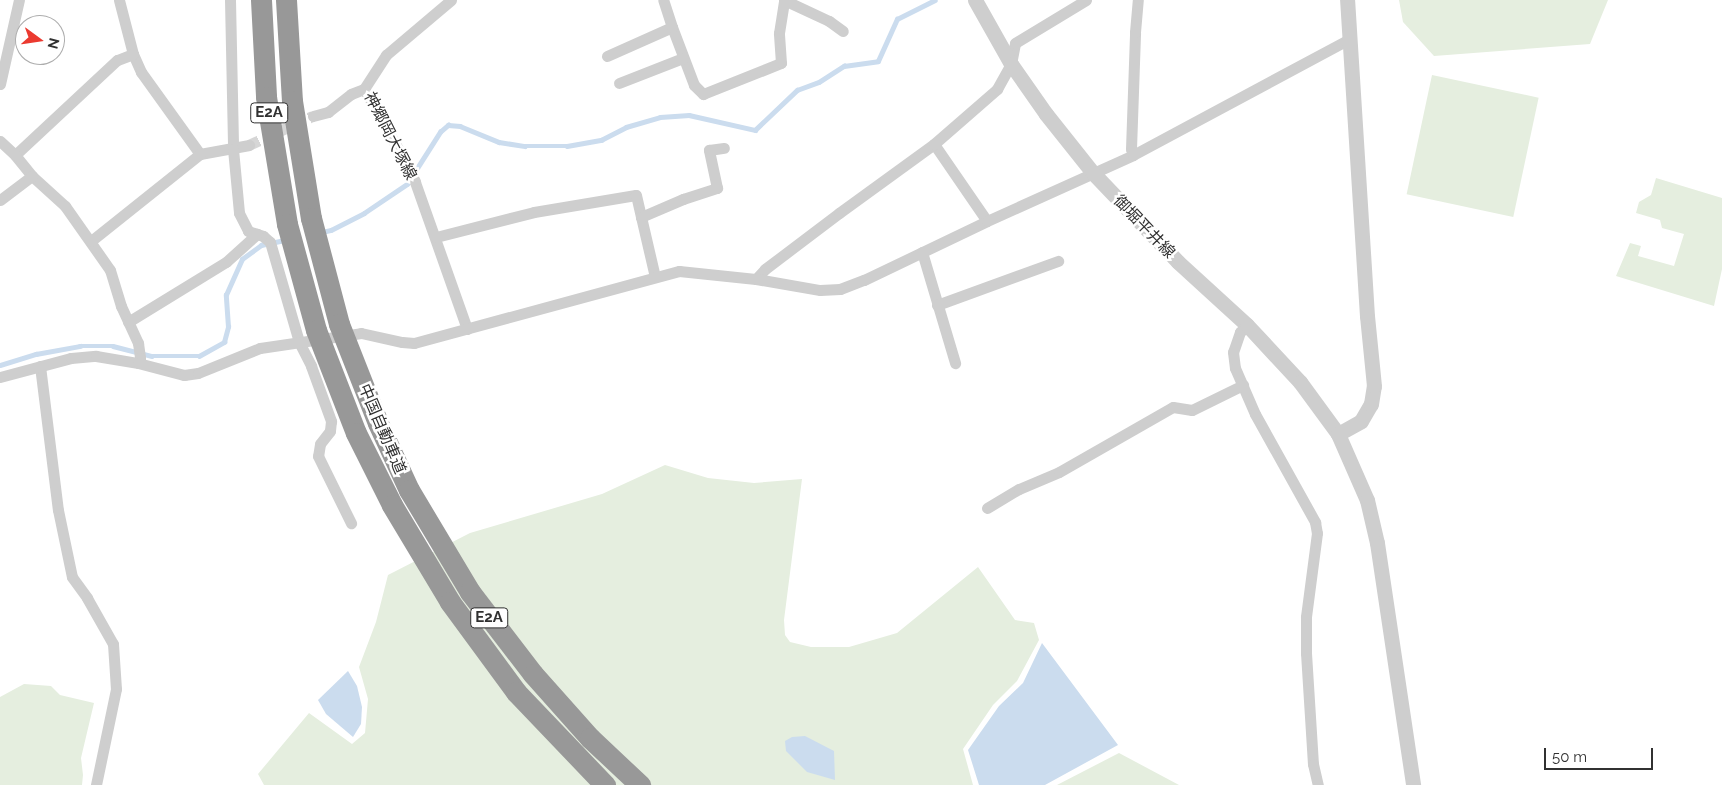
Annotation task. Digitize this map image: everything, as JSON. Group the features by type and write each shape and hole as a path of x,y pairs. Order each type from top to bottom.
{"highway":[{"path":"253,0 266,96"},
{"name":"中国自動車道","path":"261,0 266,96 287,224 316,330 356,433 372,469 420,555 472,634 516,692 605,785"},
{"name":"中国自動車道","path":"286,0 292,100 311,218 339,324 378,423 410,490 470,592 533,674 590,738 640,785"}],"street":[{"path":"0,84 19,0"},
{"path":"120,0 133,54 141,72 200,154"},
{"path":"230,0 233,149 239,213 244,227 248,231 263,236 270,242 299,342 311,366 331,421 330,431 320,444 318,456 320,464 351,523"},
{"name":"神郷岡大塚線","path":"451,0 386,55 364,89 413,178 436,237 467,329"},
{"path":"663,0 694,85 703,94 781,63 779,33 784,0 829,21 843,31"},
{"name":"御堀平井線","path":"975,0 1011,64 1046,114 1092,173 1178,262 1247,325 1300,382 1338,434 1367,500 1377,543 1413,785"},
{"path":"756,279 824,224 934,144 997,89 1011,64 1015,43 1086,0"},
{"path":"1133,155 1131,150 1135,32 1138,0"},
{"path":"1338,434 1361,421 1371,404 1374,386 1367,316 1347,0"},
{"path":"607,56 672,27"},
{"path":"0,378 71,358 96,356 139,360 184,375 198,374 260,348 361,333 414,343 655,277 680,272 756,279 820,290 840,289 864,280 987,221 1133,155 1349,39"},
{"path":"16,155 117,60 133,54"},
{"path":"619,83 683,58"},
{"path":"313,116 328,112 351,94 364,89"},
{"path":"0,141 16,155 32,176 65,206 92,240 110,270 128,322 138,343 139,360"},
{"path":"934,144 987,221"},
{"path":"92,240 200,154 249,145"},
{"path":"641,217 683,199 718,188 710,150 724,148"},
{"path":"0,200 32,176"},
{"path":"436,237 534,212 636,195 655,277"},
{"path":"128,322 226,262 257,234"},
{"path":"922,252 955,363"},
{"path":"937,305 1058,262"},
{"path":"1247,325 1240,332 1233,352 1235,368 1255,414 1315,522 1317,534 1306,617 1306,653 1313,764 1318,785"},
{"path":"40,366 58,510 72,577 87,598 113,644 116,689 96,785"},
{"path":"987,508 1019,489 1059,472 1173,407 1192,410 1243,385"}],"green space":[{"path":"1399,0 1608,0 1590,44 1434,56 1403,22"},
{"path":"1432,75 1539,98 1513,217 1407,194"},
{"path":"1656,178 1722,198 1722,269 1714,306 1616,276 1630,243 1641,246 1638,256 1674,266 1684,234 1662,228 1660,220 1636,213 1639,202 1651,195"},
{"path":"665,465 708,478 754,483 802,479 784,620 785,635 790,642 811,647 849,647 897,633 978,567 1015,620 1034,623 1039,640 1017,681 993,705 963,749 973,785 264,785 258,774 309,713 352,744 365,733 368,699 359,667 376,622 388,575 470,533 602,494"},
{"path":"24,684 51,686 60,695 94,703 81,758 82,785 0,785 0,697"},
{"path":"1119,753 1179,785 1057,785"}],"water":[{"path":"1042,643 1118,745 1045,785 979,785 968,750 999,706 1023,683"},
{"path":"348,671 357,686 362,707 361,724 353,737 326,714 318,700"},
{"path":"805,736 834,751 835,780 807,772 786,751 785,741 792,737"}],"waterway":[{"path":"322,232 331,230 364,213 407,184 440,132 448,125 460,126 499,142 525,146 567,146 601,140 626,127 660,117 689,115 755,130 797,90 819,82 844,66 878,61 897,19 935,0"},
{"path":"0,365 36,354 80,346 113,346 152,356 199,356 224,342 228,327 226,295 242,259 261,245 285,240"}],"tunnel":[{"path":"249,145 313,116"}]}
